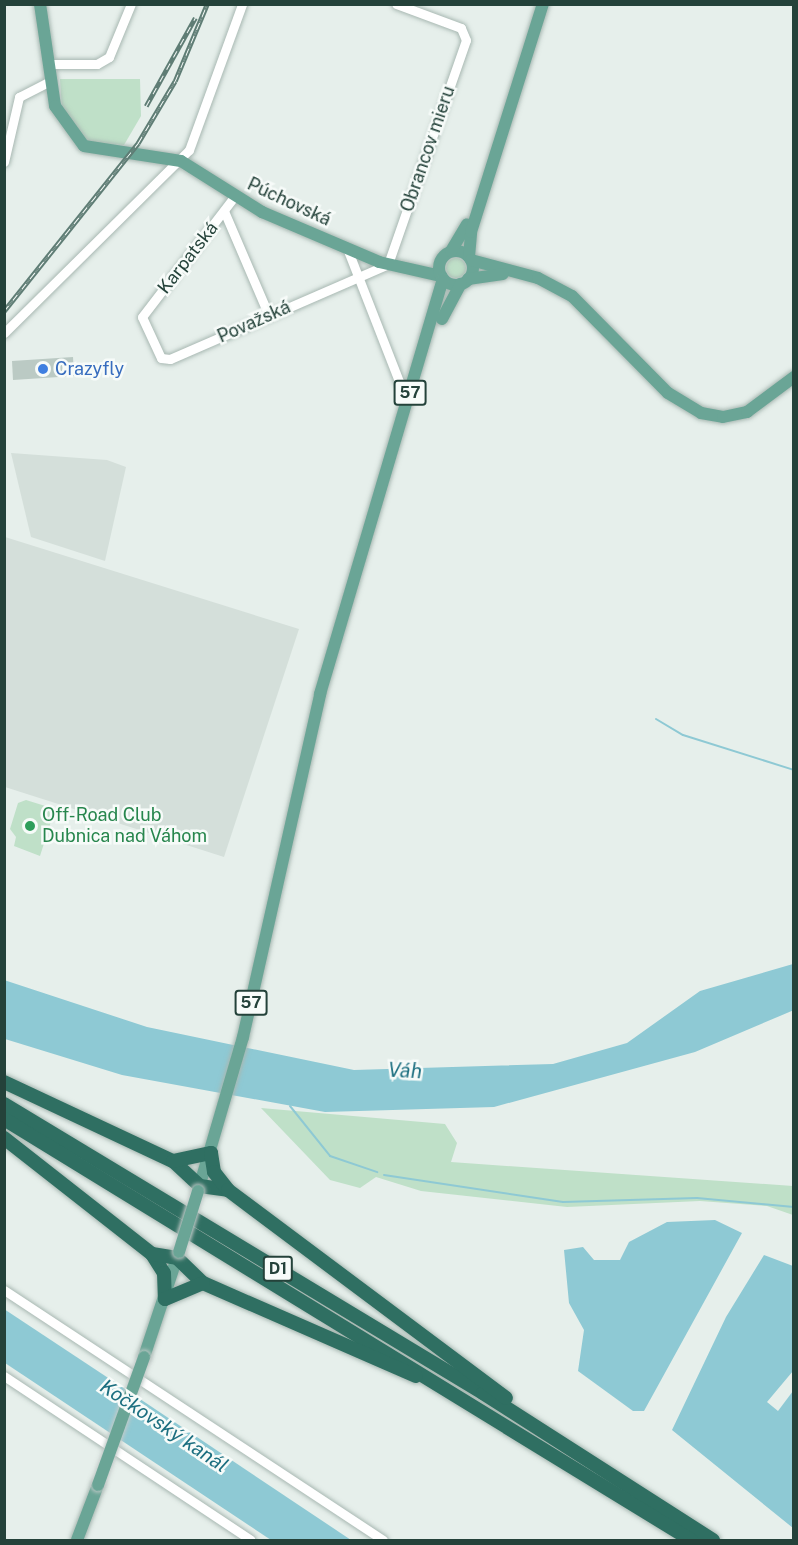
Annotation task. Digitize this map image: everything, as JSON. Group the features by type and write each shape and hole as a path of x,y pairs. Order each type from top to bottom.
{"highway":[{"path":"4,1082 173,1161 199,1189 228,1190"},
{"name":"D1","path":"4,1104 550,1436 713,1540"},
{"name":"D1","path":"4,1119 477,1405 691,1540"},
{"path":"4,1138 152,1254 164,1273 165,1299 204,1283"},
{"path":"173,1161 212,1150 214,1172 228,1190 537,1420 550,1436"},
{"path":"152,1254 178,1255 204,1283 477,1405"}],"main road":[{"path":"40,4 50,81 59,116 84,146 181,161"},
{"name":"57","path":"384,480 446,308 464,282 470,259 471,232 543,4"},
{"name":"57","path":"77,1540 165,1299 212,1150 320,694 384,480 447,254 465,230 518,81"},
{"name":"Púchovská","path":"181,161 234,197 347,248 391,264 464,282"},
{"path":"391,264 447,254 519,274 572,296 662,387 693,410 740,414 794,377"},
{"path":"464,282 519,274"}],"street":[{"path":"49,64 97,64 112,55 131,4"},
{"path":"4,333 181,161 242,4"},
{"path":"396,4 419,8"},
{"name":"Obrancov mieru","path":"391,264 466,34 419,8"},
{"path":"5,156 19,97 50,81"},
{"name":"Karpatská","path":"142,317 234,197"},
{"path":"224,211 269,316"},
{"path":"347,248 360,275 400,384"},
{"name":"Považská","path":"142,317 155,352 170,359 360,275 391,264"},
{"path":"4,1290 383,1540"},
{"path":"4,1376 251,1540"}],"shaded area":[{"path":"11,453 107,460 126,467 105,561 31,537"},
{"path":"5,537 299,629 224,857 5,787"}],"green space":[{"path":"60,79 140,79 141,116 124,145 89,143 62,109"},
{"path":"452,258 460,258 466,264 466,272 460,278 452,278 446,272 446,264"},
{"name":"Off-Road Club Dubnica nad Váhom","path":"26,800 55,809 40,856 14,846 16,837 10,829 18,803"},
{"path":"261,1108 445,1124 457,1143 451,1162 793,1186 793,1215 767,1206 700,1201 567,1207 421,1191 376,1177 360,1188 330,1180"}],"water":[{"name":"Váh","path":"793,964 794,1010 695,1052 494,1107 325,1112 122,1075 5,1039 4,980 147,1027 354,1070 553,1064 627,1043 700,991"},
{"path":"715,1220 742,1233 644,1411 633,1411 578,1371 584,1330 569,1303 564,1250 583,1247 594,1260 620,1260 629,1242 667,1222"},
{"path":"764,1255 793,1266 793,1371 767,1402 778,1411 793,1391 793,1528 672,1430 726,1317"},
{"name":"Kočkovský kanál","path":"4,1309 351,1540 271,1540 5,1363"}],"building":[{"name":"Crazyfly","path":"73,357 74,376 13,380 12,361"}],"waterway":[{"path":"656,719 683,735 794,770"},
{"path":"290,1106 330,1156 377,1172"},
{"path":"384,1175 563,1202 697,1198 794,1207"}],"railway":[{"path":"4,311 138,143 175,81 207,4"},
{"path":"146,106 195,18"}],"place":[{"name":"Crazyfly","path":"43,369"},
{"name":"Off-Road Club Dubnica nad Váhom","path":"30,826"}]}
